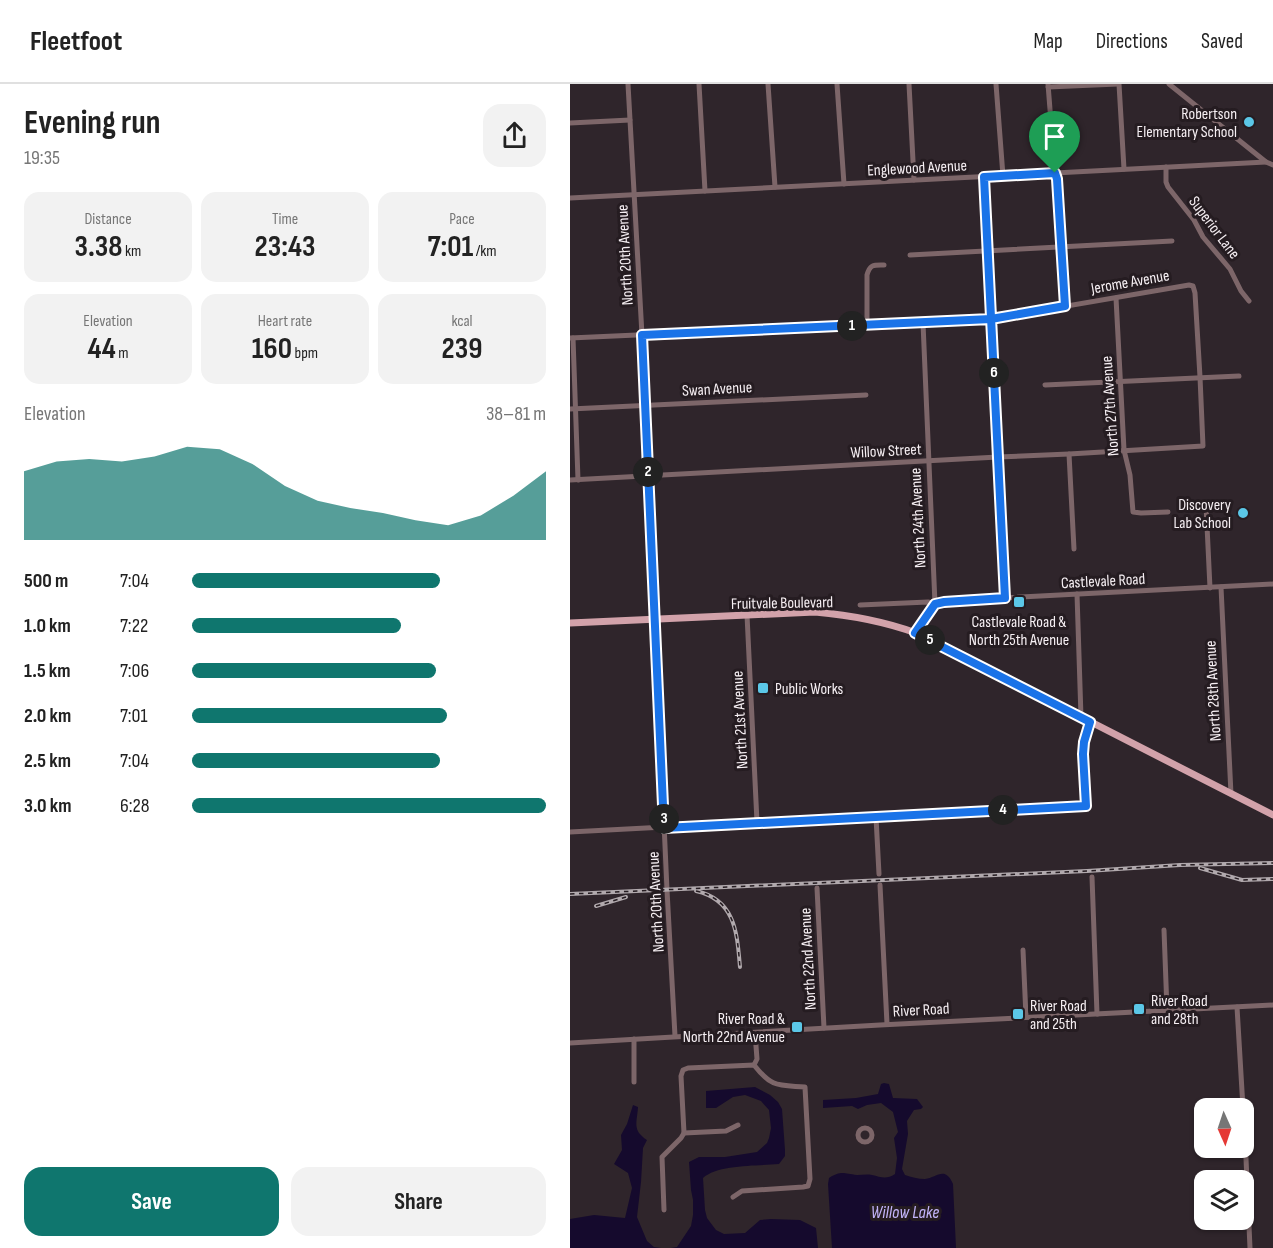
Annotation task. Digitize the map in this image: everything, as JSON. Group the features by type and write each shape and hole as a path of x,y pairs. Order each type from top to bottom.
{"main road":[{"name":"Fruitvale Boulevard","path":"570,623 815,612 869,619 915,633 1273,815"}],"street":[{"name":"North 20th Avenue","path":"628,84 675,1036"},
{"path":"699,84 705,191"},
{"path":"768,84 774,187"},
{"path":"837,84 844,184"},
{"path":"909,84 914,180"},
{"path":"996,84 1003,176"},
{"path":"1065,306 1057,179 1048,86 1118,84 1124,170"},
{"path":"1169,84 1266,162 1273,165"},
{"path":"570,123 630,120"},
{"name":"Englewood Avenue","path":"570,198 1266,162"},
{"name":"Superior Lane","path":"1166,167 1168,188 1194,220 1203,237 1230,269 1249,301"},
{"path":"984,177 1005,598"},
{"path":"910,255 1172,241"},
{"path":"867,325 867,275 869,268 874,265 884,265"},
{"name":"Jerome Avenue","path":"571,338 991,319 1185,285 1193,286 1195,292 1200,377"},
{"name":"North 27th Avenue","path":"1116,298 1124,450 1130,475 1133,512 1168,512"},
{"name":"North 24th Avenue","path":"923,323 935,604"},
{"path":"571,338 578,480"},
{"path":"1045,385 1239,376"},
{"name":"Willow Street","path":"570,480 1203,446 1200,377"},
{"name":"Swan Avenue","path":"573,408 866,395"},
{"path":"1069,454 1074,549"},
{"path":"1206,505 1210,588"},
{"name":"Castlevale Road","path":"860,605 928,602 935,604 1005,598 1273,584"},
{"name":"North 28th Avenue","path":"1221,587 1231,794"},
{"path":"1077,594 1082,717"},
{"path":"915,633 935,604"},
{"name":"North 21st Avenue","path":"747,615 757,822"},
{"path":"570,832 1086,806 1083,754 1090,722"},
{"path":"876,817 879,874"},
{"path":"1092,877 1097,1014"},
{"path":"880,885 887,1024"},
{"name":"North 22nd Avenue","path":"817,888 824,1028"},
{"path":"1164,930 1167,1010"},
{"path":"1023,950 1026,1017"},
{"name":"River Road","path":"570,1043 887,1024 1273,1005"},
{"path":"1237,1007 1242,1098"},
{"path":"754,1065 757,1059 755,1033"},
{"path":"634,1039 634,1082"},
{"path":"684,1133 681,1076 683,1070 754,1065"},
{"path":"733,1197 742,1191 808,1186 810,1179 805,1087 773,1083 764,1078 754,1065"},
{"path":"664,1210 662,1157 684,1133 726,1131 738,1125"},
{"path":"1246,1158 1250,1248"}],"water":[{"name":"Willow Lake","path":"881,1084 889,1084 893,1098 917,1099 923,1107 914,1110 907,1121 908,1134 902,1169 905,1175 917,1178 925,1179 944,1174 950,1178 953,1184 956,1248 832,1248 829,1178 840,1173 884,1178 895,1174 897,1158 894,1138 898,1132 893,1112 881,1103 858,1109 852,1106 823,1108 823,1100 878,1094"},
{"path":"755,1087 770,1095 782,1109 785,1156 779,1164 728,1168 710,1173 703,1178 707,1218 716,1230 724,1234 745,1233 760,1220 800,1220 816,1228 818,1248 671,1248 677,1247 691,1226 693,1200 689,1162 699,1157 725,1157 757,1152 769,1138 771,1128 769,1110 761,1101 745,1095 733,1097 716,1108 706,1108 706,1091"},
{"path":"633,1105 638,1107 637,1129 647,1140 643,1148 637,1217 647,1241 654,1247 661,1248 570,1248 570,1219 594,1215 625,1218 632,1188 628,1173 614,1164 622,1150 621,1135"}],"railway":[{"path":"570,894 1180,865 1273,863"},
{"path":"1200,868 1242,880 1273,879"},
{"path":"696,891 709,895 727,910 735,931 740,967"},
{"path":"596,906 626,897"}],"place":[{"name":"Robertson Elementary School","path":"1249,122"},
{"name":"Discovery Lab School","path":"1243,513"},
{"name":"Castlevale Road & North 25th Avenue","path":"1019,602"},
{"name":"Public Works","path":"763,688"},
{"name":"River Road and 28th","path":"1139,1009"},
{"name":"River Road and 25th","path":"1018,1014"},
{"name":"River Road & North 22nd Avenue","path":"797,1027"}],"route":[{"path":"1055,173 984,177 991,319 1005,598 935,604 915,633 1090,722 1083,754 1086,806 664,828 642,335 991,319 1065,306 1055,173"}]}
